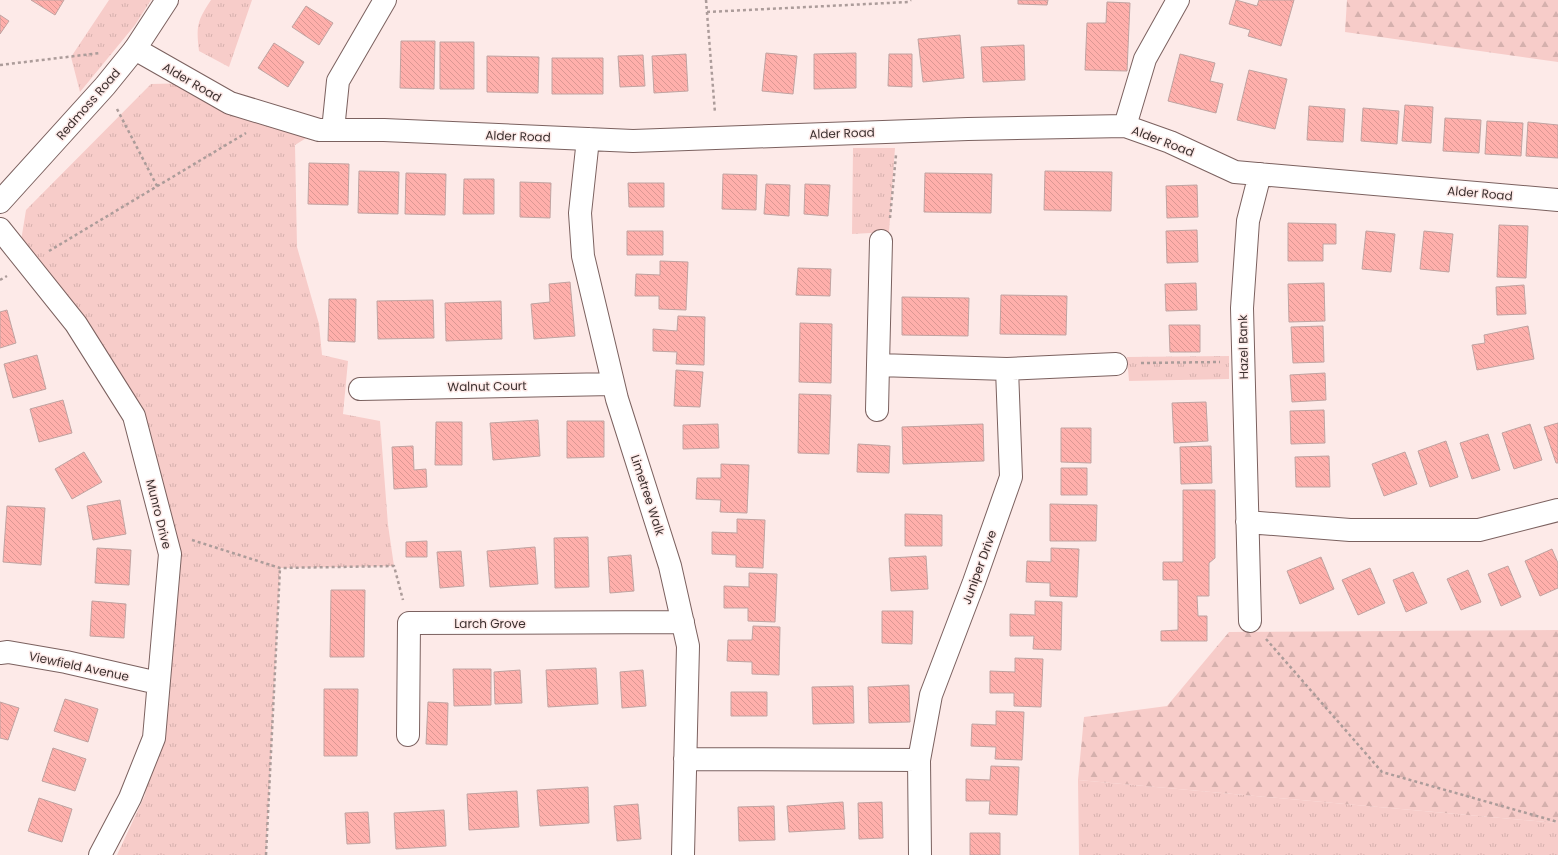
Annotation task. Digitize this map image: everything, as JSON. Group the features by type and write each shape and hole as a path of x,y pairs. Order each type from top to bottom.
{"street":[{"name":"Redmoss Road","path":"0,202 105,86 135,49 167,0"},
{"path":"333,130 338,81 385,0"},
{"path":"1125,126 1145,59 1178,0"},
{"name":"Alder Road","path":"135,49 230,103 318,130 384,130 633,141 899,131 1125,126 1170,142 1235,172 1558,200"},
{"name":"Limetree Walk","path":"588,139 580,213 583,256 613,384 670,566 688,646 683,855"},
{"name":"Hazel Bank","path":"1250,621 1242,308 1248,221 1260,174"},
{"name":"Munro Drive","path":"0,230 76,324 134,416 170,554 154,738 130,798 100,855"},
{"path":"877,410 881,241"},
{"path":"878,365 1007,369 1116,364"},
{"name":"Juniper Drive","path":"920,855 919,760 931,695 974,582 1011,477 1007,369"},
{"name":"Walnut Court","path":"360,389 613,384"},
{"path":"1248,522 1350,530 1479,530 1558,510"},
{"name":"Larch Grove","path":"409,623 683,622"},
{"path":"408,734 409,623"},
{"name":"Viewfield Avenue","path":"0,653 8,652 66,662 158,683"},
{"path":"685,759 919,760"}],"path":[{"path":"706,0 717,138"},
{"path":"707,12 908,2 911,0"},
{"path":"0,65 135,49"},
{"path":"105,86 157,186"},
{"path":"27,264 274,117"},
{"path":"881,241 889,232 899,131"},
{"path":"1116,364 1243,362"},
{"path":"164,531 280,568 394,566 409,623"},
{"path":"266,855 280,568"},
{"path":"1250,621 1382,772 1558,822"}],"green space":[{"path":"109,0 151,0 135,25 80,92 71,57"},
{"path":"211,0 252,0 229,67 199,51 198,29 200,19"},
{"path":"1347,0 1558,0 1558,62 1345,32"},
{"path":"193,83 319,130 295,145 297,247 319,324 322,355 348,361 343,414 380,421 388,525 394,566 280,568 266,855 117,855 145,795 154,738 170,554 134,416 21,241 26,210 151,84"},
{"path":"853,148 895,148 889,232 852,234"},
{"path":"1229,356 1229,379 1129,381 1127,357"},
{"path":"1558,630 1558,823 1078,780 1084,717 1167,706 1229,632"},
{"path":"1078,780 1558,823 1558,855 1079,855"}],"building":[{"path":"31,0 64,0 55,15"},
{"path":"1018,0 1048,0 1047,5 1018,4"},
{"path":"1236,0 1257,6 1259,0 1294,0 1281,46 1248,36 1250,30 1229,24"},
{"path":"1107,2 1130,3 1127,71 1085,70 1087,23 1106,23"},
{"path":"306,6 333,23 319,45 292,27"},
{"path":"0,15 9,21 0,34"},
{"path":"960,35 964,78 923,82 918,39"},
{"path":"401,41 435,41 434,89 400,88"},
{"path":"440,42 474,42 474,89 440,89"},
{"path":"274,43 304,62 288,87 258,68"},
{"path":"1024,45 1025,80 983,82 981,47"},
{"path":"766,53 797,56 793,94 762,91"},
{"path":"856,53 856,88 814,89 814,54"},
{"path":"686,54 688,91 654,93 652,56"},
{"path":"889,54 912,54 912,87 888,86"},
{"path":"1180,54 1215,63 1210,81 1223,84 1216,113 1168,101"},
{"path":"643,55 645,86 620,87 618,56"},
{"path":"487,56 539,57 538,93 487,92"},
{"path":"552,58 603,58 603,94 552,94"},
{"path":"1249,70 1287,79 1275,129 1237,120"},
{"path":"1405,105 1433,107 1431,143 1402,141"},
{"path":"1309,106 1345,109 1343,142 1307,140"},
{"path":"1363,108 1399,111 1397,144 1361,141"},
{"path":"1445,118 1481,120 1479,153 1443,151"},
{"path":"1487,121 1523,123 1521,156 1485,154"},
{"path":"1528,122 1558,125 1558,158 1526,156"},
{"path":"309,163 349,164 348,205 308,204"},
{"path":"359,171 399,172 398,214 358,213"},
{"path":"1045,171 1112,172 1111,211 1044,210"},
{"path":"406,173 446,174 445,215 405,214"},
{"path":"925,173 992,174 991,213 924,212"},
{"path":"723,174 757,175 756,210 722,209"},
{"path":"464,179 494,179 494,214 463,214"},
{"path":"520,182 551,183 550,218 520,217"},
{"path":"628,183 664,183 664,207 629,207"},
{"path":"766,184 790,185 789,216 764,214"},
{"path":"805,184 830,185 828,216 804,214"},
{"path":"1197,185 1198,217 1167,218 1166,186"},
{"path":"1288,223 1336,224 1336,244 1323,244 1323,261 1288,261"},
{"path":"1499,225 1528,226 1526,278 1497,277"},
{"path":"1197,230 1198,262 1167,263 1166,231"},
{"path":"627,231 663,231 663,255 627,255"},
{"path":"1366,231 1395,234 1391,272 1362,269"},
{"path":"1424,231 1453,234 1449,272 1420,269"},
{"path":"660,261 688,262 686,310 659,309 659,296 635,296 636,274 660,275"},
{"path":"798,268 831,269 830,296 796,295"},
{"path":"570,282 575,336 534,339 531,304 550,302 549,284"},
{"path":"1196,283 1197,310 1166,311 1165,284"},
{"path":"1324,283 1325,321 1289,322 1288,284"},
{"path":"1524,285 1526,314 1497,315 1496,287"},
{"path":"1001,295 1067,296 1066,335 1000,334"},
{"path":"902,297 969,298 968,336 902,335"},
{"path":"329,299 356,299 355,342 328,341"},
{"path":"433,300 434,338 378,339 377,301"},
{"path":"501,301 502,339 446,341 445,303"},
{"path":"7,310 16,343 0,348 0,312"},
{"path":"678,316 705,317 704,365 676,364 677,352 653,351 653,329 677,331"},
{"path":"800,323 832,324 831,383 799,382"},
{"path":"1169,325 1200,325 1200,352 1170,352"},
{"path":"1323,326 1324,362 1293,363 1291,327"},
{"path":"1528,326 1534,359 1477,370 1472,345 1485,343 1484,335"},
{"path":"37,355 46,389 13,398 4,364"},
{"path":"676,370 703,372 700,407 674,406"},
{"path":"1325,373 1326,400 1292,402 1290,375"},
{"path":"799,394 831,395 829,454 798,453"},
{"path":"63,400 72,433 39,442 30,409"},
{"path":"1206,402 1208,441 1174,443 1172,403"},
{"path":"1324,410 1325,443 1291,444 1290,411"},
{"path":"538,420 540,456 493,460 490,423"},
{"path":"567,421 604,421 604,457 567,458"},
{"path":"436,422 462,422 462,465 435,465"},
{"path":"1558,423 1558,463 1556,463 1544,427"},
{"path":"718,424 719,448 683,449 683,425"},
{"path":"983,424 984,461 903,464 902,427"},
{"path":"1530,424 1542,460 1514,469 1502,433"},
{"path":"1061,428 1091,428 1091,463 1061,462"},
{"path":"1488,434 1500,470 1472,479 1460,443"},
{"path":"1446,441 1458,477 1430,487 1418,451"},
{"path":"858,444 890,446 889,473 857,472"},
{"path":"413,446 414,470 426,469 427,487 394,489 392,447"},
{"path":"1211,446 1212,483 1181,484 1180,447"},
{"path":"84,452 102,482 72,499 55,469"},
{"path":"1405,452 1417,484 1384,496 1372,464"},
{"path":"1329,456 1330,487 1296,487 1295,457"},
{"path":"721,464 749,465 747,513 720,512 721,500 696,499 697,478 721,478"},
{"path":"1061,468 1087,468 1087,495 1061,495"},
{"path":"1183,490 1215,490 1215,558 1209,563 1209,596 1197,596 1198,616 1207,616 1207,641 1161,641 1161,631 1178,630 1178,580 1163,580 1163,562 1183,562"},
{"path":"120,500 126,534 93,540 87,506"},
{"path":"1050,504 1097,505 1096,541 1050,541"},
{"path":"7,506 45,508 41,565 3,562"},
{"path":"905,514 942,515 942,546 905,546"},
{"path":"737,519 765,520 763,568 736,567 736,555 712,554 712,532 737,533"},
{"path":"588,537 589,587 555,588 554,538"},
{"path":"427,541 427,557 406,557 406,542"},
{"path":"535,547 538,584 490,587 487,551"},
{"path":"97,548 131,550 129,585 95,583"},
{"path":"1051,548 1079,549 1077,597 1050,596 1050,583 1026,582 1027,561 1051,562"},
{"path":"1552,549 1558,563 1558,588 1540,596 1525,561"},
{"path":"461,551 464,586 440,588 437,552"},
{"path":"631,555 634,591 610,593 608,557"},
{"path":"926,556 928,589 891,591 889,558"},
{"path":"1321,557 1334,589 1300,604 1287,571"},
{"path":"1508,566 1521,597 1501,606 1488,574"},
{"path":"1370,568 1385,603 1358,615 1342,580"},
{"path":"1468,570 1481,602 1461,610 1447,579"},
{"path":"1413,572 1427,603 1406,612 1393,580"},
{"path":"749,573 777,574 775,622 748,621 748,608 724,608 724,586 749,587"},
{"path":"331,590 365,590 364,657 330,657"},
{"path":"92,601 126,604 124,638 90,636"},
{"path":"1035,601 1062,602 1061,650 1033,649 1034,636 1010,636 1010,614 1035,615"},
{"path":"882,611 913,611 912,644 882,643"},
{"path":"753,626 780,627 779,675 752,674 752,662 727,661 728,640 752,640"},
{"path":"1015,658 1043,659 1041,707 1014,706 1014,693 990,693 990,671 1015,672"},
{"path":"596,668 598,704 548,707 546,670"},
{"path":"453,669 491,669 491,705 454,706"},
{"path":"520,670 522,703 495,704 494,672"},
{"path":"643,670 646,706 622,708 620,672"},
{"path":"909,685 910,722 869,723 868,687"},
{"path":"853,686 854,723 813,724 812,687"},
{"path":"324,689 358,689 357,756 324,756"},
{"path":"731,692 767,692 767,716 731,716"},
{"path":"65,699 98,709 88,742 54,731"},
{"path":"0,702 19,708 8,740 0,738"},
{"path":"428,702 448,703 447,745 426,744"},
{"path":"996,711 1024,712 1022,760 995,759 996,747 971,746 972,724 996,725"},
{"path":"53,748 86,759 75,791 42,781"},
{"path":"991,766 1019,767 1017,815 989,814 990,801 966,801 966,779 990,780"},
{"path":"588,787 589,823 540,826 537,790"},
{"path":"517,791 519,827 469,830 467,794"},
{"path":"39,798 72,809 62,842 28,831"},
{"path":"843,802 845,829 789,832 787,806"},
{"path":"882,802 883,838 859,839 858,803"},
{"path":"638,804 641,839 617,841 614,806"},
{"path":"774,806 775,840 739,841 738,807"},
{"path":"444,810 446,846 396,849 394,813"},
{"path":"368,812 370,843 347,844 345,813"},
{"path":"970,833 1000,833 1000,855 970,855"}]}
